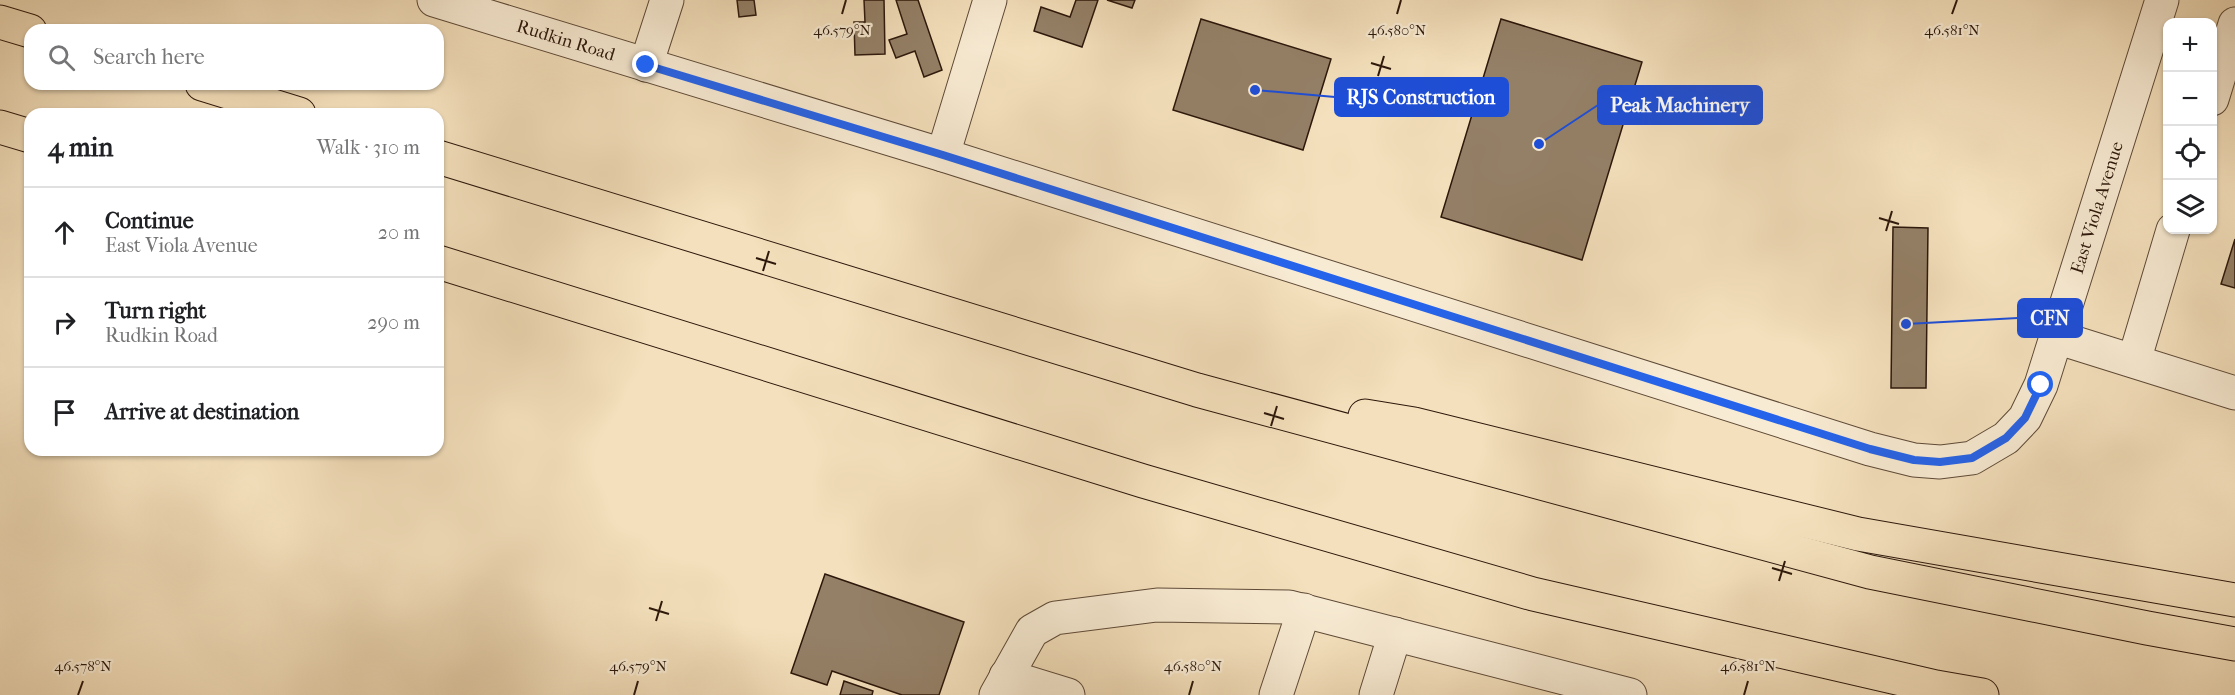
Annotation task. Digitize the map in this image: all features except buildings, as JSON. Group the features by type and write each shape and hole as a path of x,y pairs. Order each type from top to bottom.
{"highway":[{"path":"0,22 24,29"},
{"path":"221,90 280,108"},
{"path":"0,127 24,134"},
{"path":"444,159 1197,390 1870,572 2235,644"},
{"path":"444,264 1131,477 1533,594 1950,691 1982,695"},
{"path":"1197,390 1414,424 1858,534 2235,600"}],"street":[{"name":"Rudkin Road","path":"434,0 943,155 1870,449 1914,460 1940,462 1972,458"},
{"path":"646,65 667,0"},
{"path":"943,155 990,0"},
{"name":"East Viola Avenue","path":"1972,458 2006,438 2025,418 2041,385 2162,0"},
{"path":"2217,83 2235,24"},
{"path":"2134,361 2172,234"},
{"path":"2056,337 2235,393"},
{"path":"1068,695 1001,685 1032,631 1055,618 1157,605 1288,607 1304,610 1630,695"},
{"path":"1276,695 1304,610"},
{"path":"1376,695 1395,634"}],"place":[{"name":"RJS Construction","path":"1255,90"},
{"name":"Peak Machinery","path":"1539,144"},
{"name":"CFN","path":"1906,324"}],"route":[{"path":"646,65 943,155 1870,449 1914,460 1940,462 1972,458 2006,438 2025,418 2041,385"}]}
